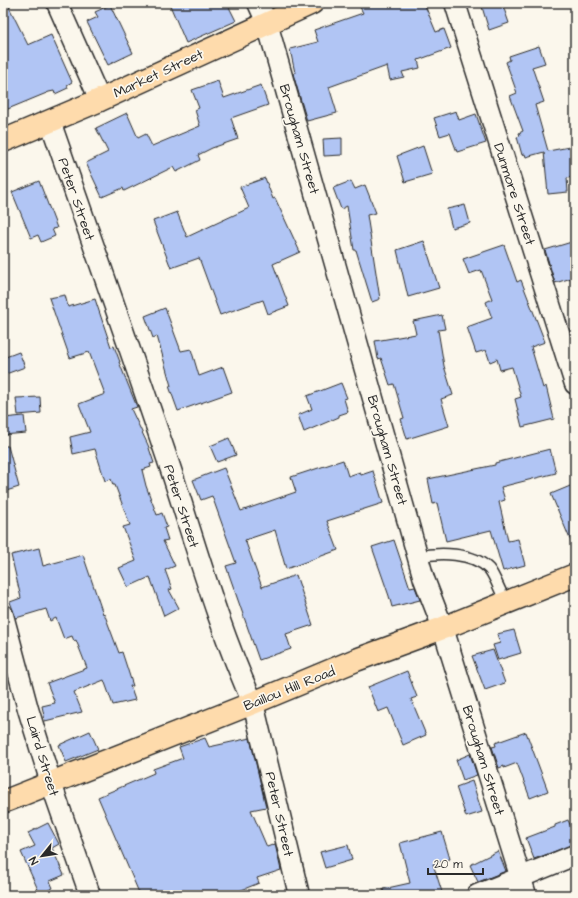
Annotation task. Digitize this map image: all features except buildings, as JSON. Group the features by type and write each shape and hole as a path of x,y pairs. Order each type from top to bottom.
{"main road":[{"name":"Market Street","path":"3,141 100,100 312,3"},
{"name":"Baillou Hill Road","path":"3,802 254,703 356,660 443,628 575,575"}],"street":[{"path":"57,3 100,100"},
{"name":"Brougham Street","path":"258,3 267,23 424,579 443,628 524,886"},
{"name":"Dunmore Street","path":"455,3 575,384"},
{"name":"Peter Street","path":"50,121 170,467 208,588 242,679 254,703 299,895"},
{"name":"Laird Street","path":"3,615 28,709 51,783 90,895"},
{"path":"478,895 524,886 575,855"}],"lane":[{"path":"418,557 440,554 454,555 468,558 480,563 489,570 506,602"}]}
